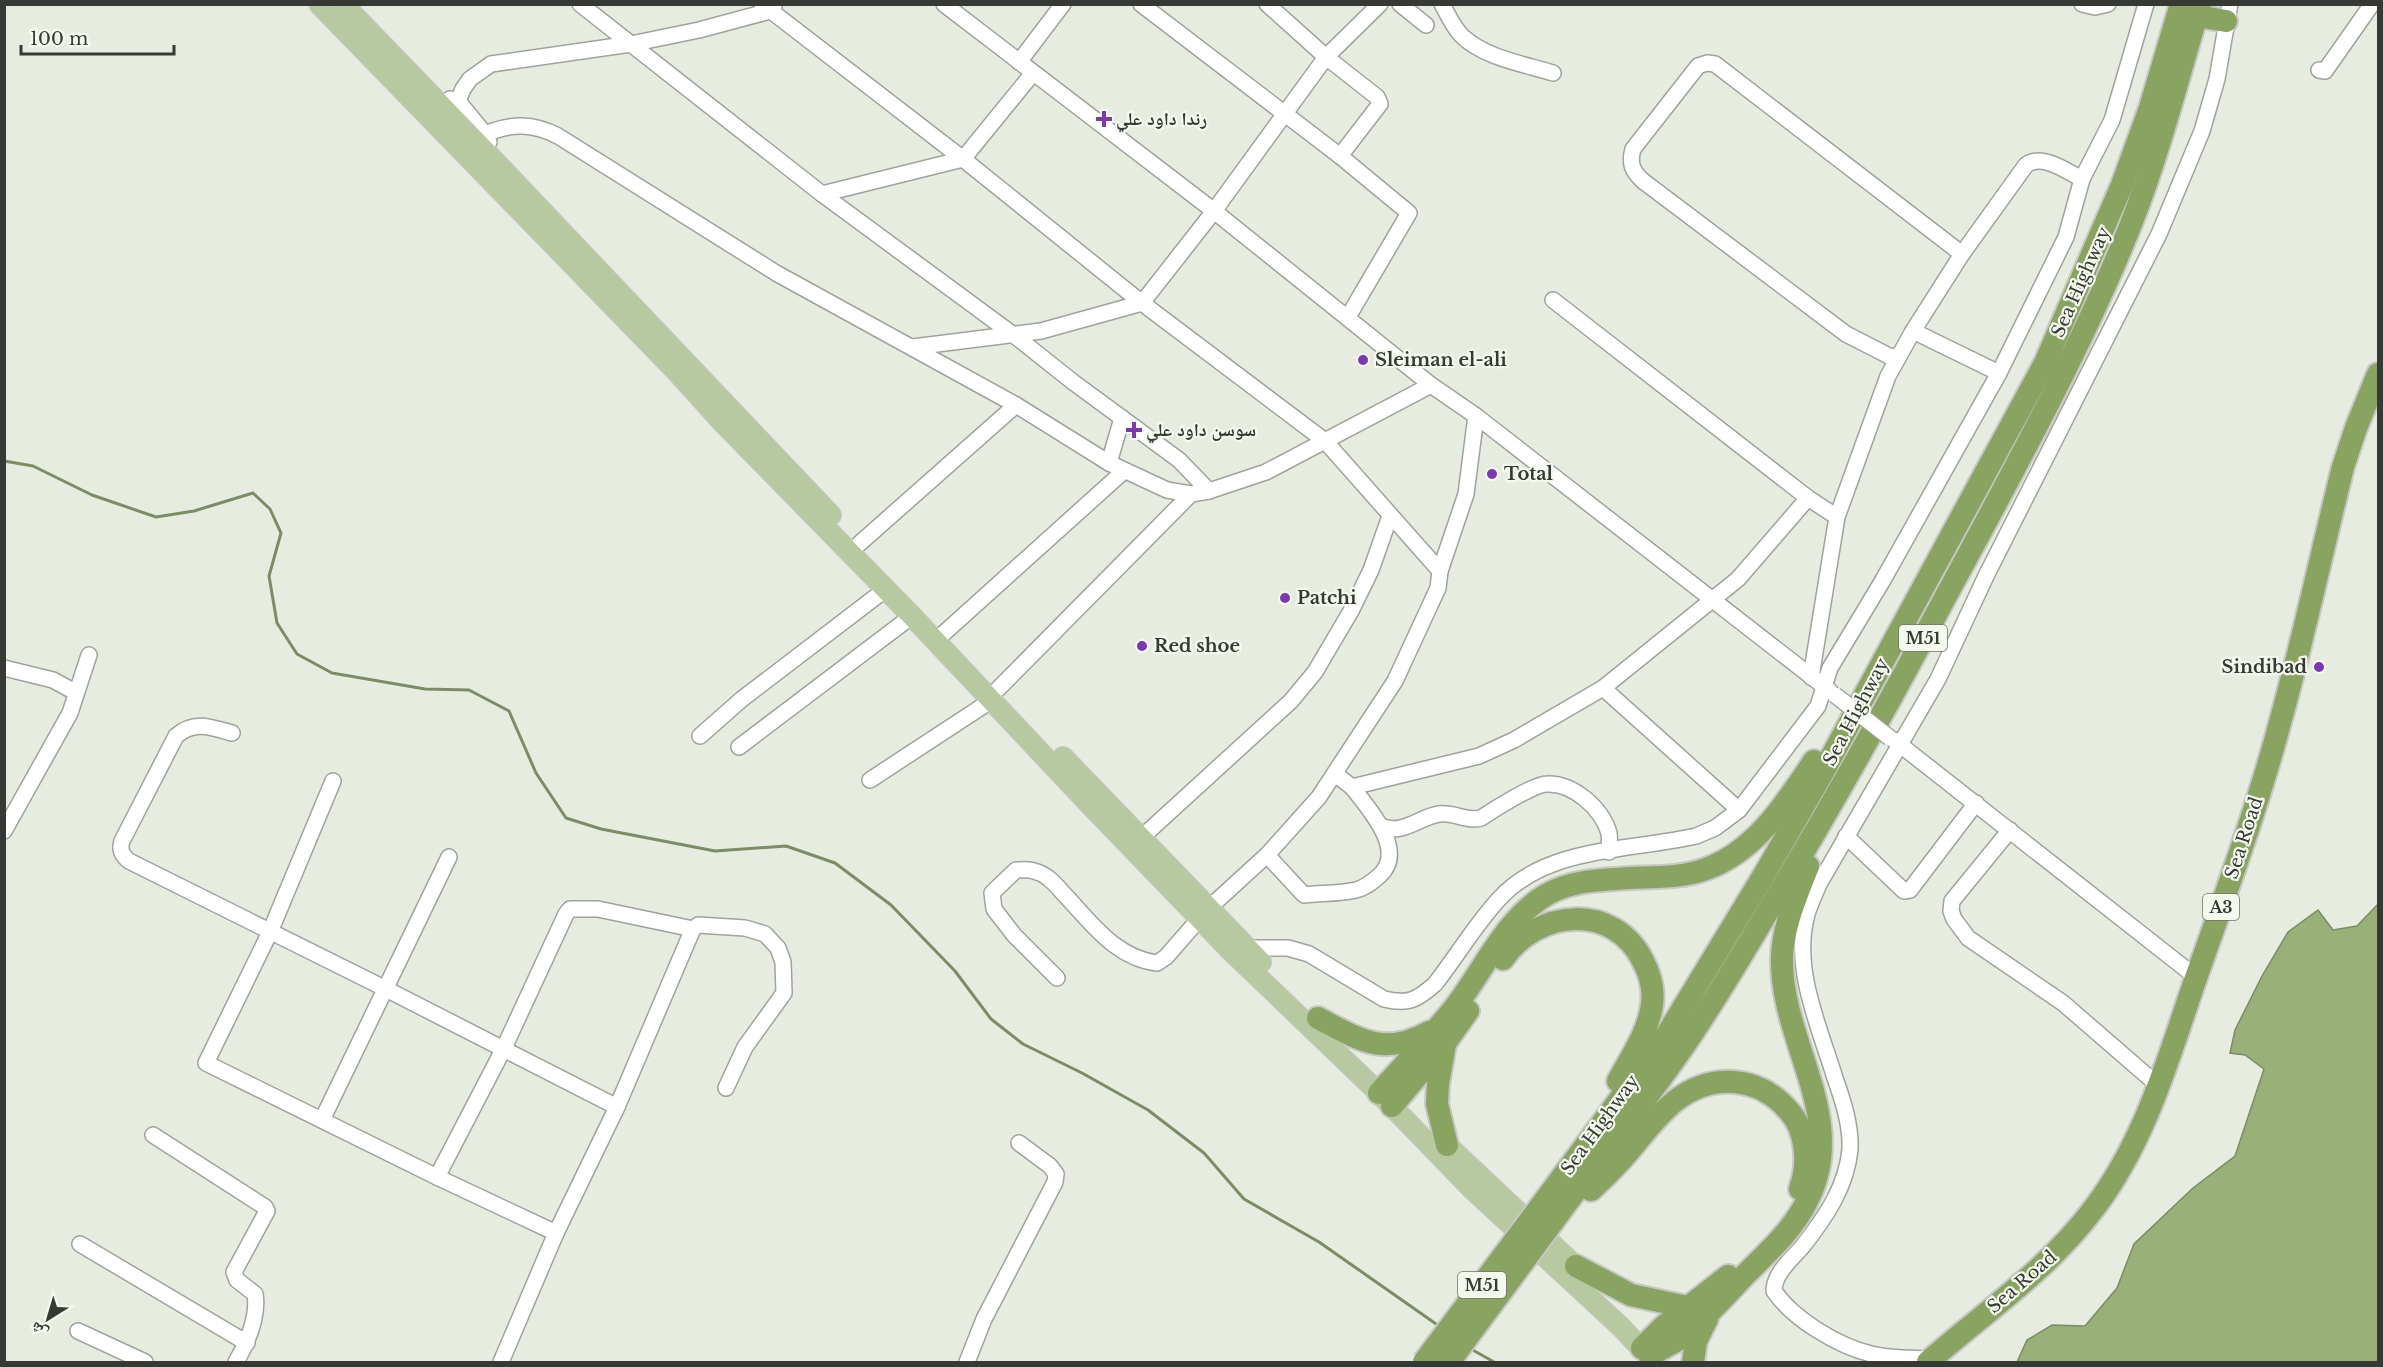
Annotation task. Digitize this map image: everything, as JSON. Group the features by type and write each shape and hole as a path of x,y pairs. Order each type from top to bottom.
{"highway":[{"path":"2193,8 2228,13"},
{"name":"Sea Highway","path":"1449,1362 1551,1214 1597,1130 1663,1041 1822,774 2045,363 2122,184 2150,108 2193,8"},
{"name":"Sea Highway","path":"1424,1362 1551,1214 1686,1043 1816,832 1868,742 2039,419 2093,310 2131,224 2154,159 2193,8"},
{"name":"Sea Road","path":"1930,1361 2019,1287 2068,1241 2111,1184 2136,1140 2160,1087 2196,977 2245,841 2281,719 2343,467 2356,428 2379,374"},
{"path":"1448,1145 1437,1104 1441,1035 1492,951 1526,910 1544,896 1563,887 1597,880 1678,875 1706,869 1726,859 1763,830 1784,806 1814,761 1846,728"},
{"path":"1653,1354 1687,1333 1712,1310 1793,1225 1816,1182 1822,1159 1819,1113 1787,1004 1782,958 1784,935 1809,862 1816,832"},
{"path":"1390,1095 1508,952 1524,937 1543,925 1565,920 1581,919 1601,922 1619,931 1637,949 1651,983 1652,1005 1642,1037 1606,1100 1597,1130"},
{"path":"1318,1018 1354,1037 1386,1046 1441,1035"},
{"path":"1551,1214 1582,1200 1622,1159 1660,1114 1677,1099 1710,1083 1730,1080 1760,1087 1791,1113 1804,1146 1806,1167 1801,1186 1783,1216 1741,1264 1722,1282 1663,1327 1653,1354"},
{"path":"1576,1266 1631,1295 1687,1307"},
{"path":"1693,1362 1696,1341 1712,1310"}],"main road":[{"path":"319,4 912,616 1142,838 1205,913 1248,948 1318,1018 1390,1095 1473,1190 1653,1354"},
{"path":"343,4 431,95 487,144 943,634 1090,806 1205,913 1390,1095 1448,1145 1576,1266 1653,1354"}],"street":[{"path":"580,4 822,194 1179,460 1209,491"},
{"path":"944,4 1214,211 1431,385 1476,416 1976,803 2196,977"},
{"path":"1019,62 1063,4"},
{"path":"1141,4 1340,156 1409,213 1348,317"},
{"path":"1266,4 1326,57 1377,97 1380,104 1340,156"},
{"path":"913,347 1015,336 1142,303 1214,211 1326,57 1380,4"},
{"path":"1400,4 1426,25"},
{"path":"1442,4 1452,23 1468,41 1511,60 1553,73"},
{"path":"2082,4 2095,7 2108,4"},
{"path":"1248,948 1288,948 1309,954 1384,999 1410,1002 1423,995 1435,984 1499,898 1522,879 1548,864 1572,857 1696,836 1715,828 1739,810 1830,691 1834,661 1883,580 1999,373 2066,237 2082,179 2112,120 2146,4"},
{"path":"2319,70 2325,71 2372,4"},
{"path":"458,101 470,79 491,64 631,44 699,30 769,7 1142,303 1325,441 1440,571"},
{"path":"1930,1361 1872,1354 1852,1347 1812,1327 1794,1313 1774,1291 1774,1284 1778,1276 1804,1245 1832,1204 1840,1189 1850,1151 1850,1131 1807,984 1802,958 1807,913 1819,884 1896,741 1938,679 1996,556 2159,234 2202,131 2217,79 2228,13"},
{"path":"1898,357 1883,354 1846,334 1643,181 1630,160 1633,149 1698,66 1707,63 1715,64 1962,254"},
{"path":"822,194 963,159 1034,73"},
{"path":"431,95 458,101 487,144 515,125 545,129 776,273 1016,405 1109,463 1167,490 1191,494 1209,491 1266,472 1431,385"},
{"path":"1811,677 1837,517 1885,385 1898,357 1962,254 2020,172 2031,161 2051,164 2082,179"},
{"path":"1553,300 1808,498 1837,517"},
{"path":"1913,331 1999,373"},
{"path":"859,544 1016,405"},
{"path":"1057,978 1014,935 994,909 992,893 1016,870 1034,870 1047,877 1121,951 1146,962 1158,963 1166,957 1205,913 1267,855 1312,806 1395,681 1438,588 1440,571 1466,494 1476,416"},
{"path":"1109,463 1122,418"},
{"path":"943,634 1124,471"},
{"path":"870,780 995,695 1191,494"},
{"path":"1352,787 1479,756 1514,740 1603,688 1738,579 1808,498"},
{"path":"1142,838 1291,701 1315,672 1351,611 1371,570 1390,516"},
{"path":"700,736 742,699 886,589"},
{"path":"739,747 912,616"},
{"path":"4,831 70,714 75,692 89,655"},
{"path":"4,668 53,680 75,692"},
{"path":"1603,688 1739,810"},
{"path":"232,734 202,725 184,729 176,736 122,841 120,850 123,856 616,1107"},
{"path":"1335,774 1352,787 1382,826 1389,851 1389,860"},
{"path":"333,781 270,932 206,1063 556,1233"},
{"path":"1382,826 1389,830 1410,825 1437,814 1451,814 1475,820 1546,784 1571,790 1598,809 1609,834 1609,852"},
{"path":"1846,836 1904,891 1910,890 1976,803"},
{"path":"1267,855 1304,895 1358,890 1369,885 1383,872 1410,825"},
{"path":"2010,830 1952,901 1951,910 1954,920 1968,938 2063,1003 2160,1087"},
{"path":"322,1120 449,857"},
{"path":"437,1177 504,1048 570,909 598,909 693,928 704,924 745,928 765,934 778,948 783,962 784,993 745,1047 726,1088"},
{"path":"501,1362 556,1233 616,1107 693,928"},
{"path":"153,1135 267,1211 234,1272 237,1280 255,1295 253,1321 247,1343 236,1362"},
{"path":"967,1362 984,1318 1055,1182 1056,1174 1050,1166 1019,1143"},
{"path":"80,1244 247,1343"},
{"path":"78,1331 145,1362"}],"shaded area":[{"path":"2378,904 2378,1362 2017,1362 2027,1340 2052,1325 2085,1326 2117,1288 2134,1244 2193,1188 2235,1156 2264,1069 2245,1055 2230,1053 2235,1030 2262,976 2288,932 2318,910 2333,930 2357,926"}],"waterway":[{"path":"4,461 33,466 92,495 156,517 194,511 253,493 270,509 281,533 269,576 277,623 297,654 332,673 425,689 469,690 509,711 536,773 566,818 601,829 715,851 786,846 835,863 891,905 955,971 991,1019 1023,1044 1082,1073 1148,1110 1204,1153 1244,1199 1319,1242 1439,1326"},
{"path":"1471,1349 1494,1362"}],"place":[{"name":"رندا داود علي","path":"1104,119"},
{"name":"Sleiman el-ali","path":"1363,360"},
{"name":"سوسن داود علي","path":"1134,430"},
{"name":"Total","path":"1492,474"},
{"name":"Patchi","path":"1285,598"},
{"name":"Red shoe","path":"1142,646"},
{"name":"Sindibad","path":"2319,667"}]}
